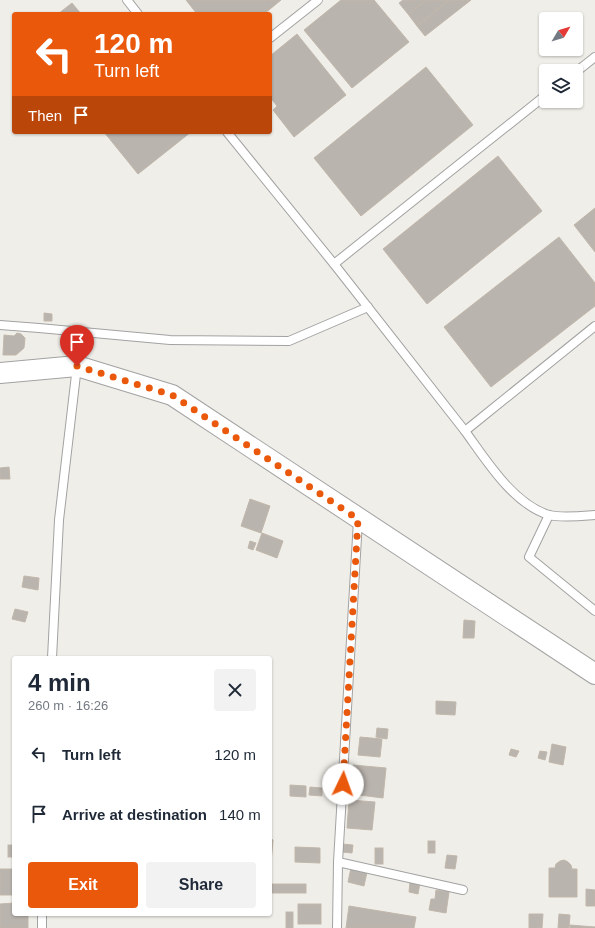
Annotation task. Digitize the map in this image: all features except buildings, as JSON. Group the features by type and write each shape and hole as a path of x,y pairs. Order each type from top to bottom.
{"street":[{"path":"0,374 77,366 172,395 595,674"}],"lane":[{"path":"127,0 136,12"},
{"path":"272,36 318,0"},
{"path":"583,66 595,56"},
{"path":"334,264 539,101"},
{"path":"230,134 368,307 499,476 526,504 550,515 578,517 595,515"},
{"path":"0,325 170,340 289,341 368,307"},
{"path":"465,431 595,326"},
{"path":"52,656 59,520 77,366"},
{"path":"550,515 529,556 595,611"},
{"path":"336,928 338,862 358,519"},
{"path":"338,862 463,890"},
{"path":"42,916 42,928"}],"route":[{"path":"77,366 172,395 358,519 343,784"}]}
